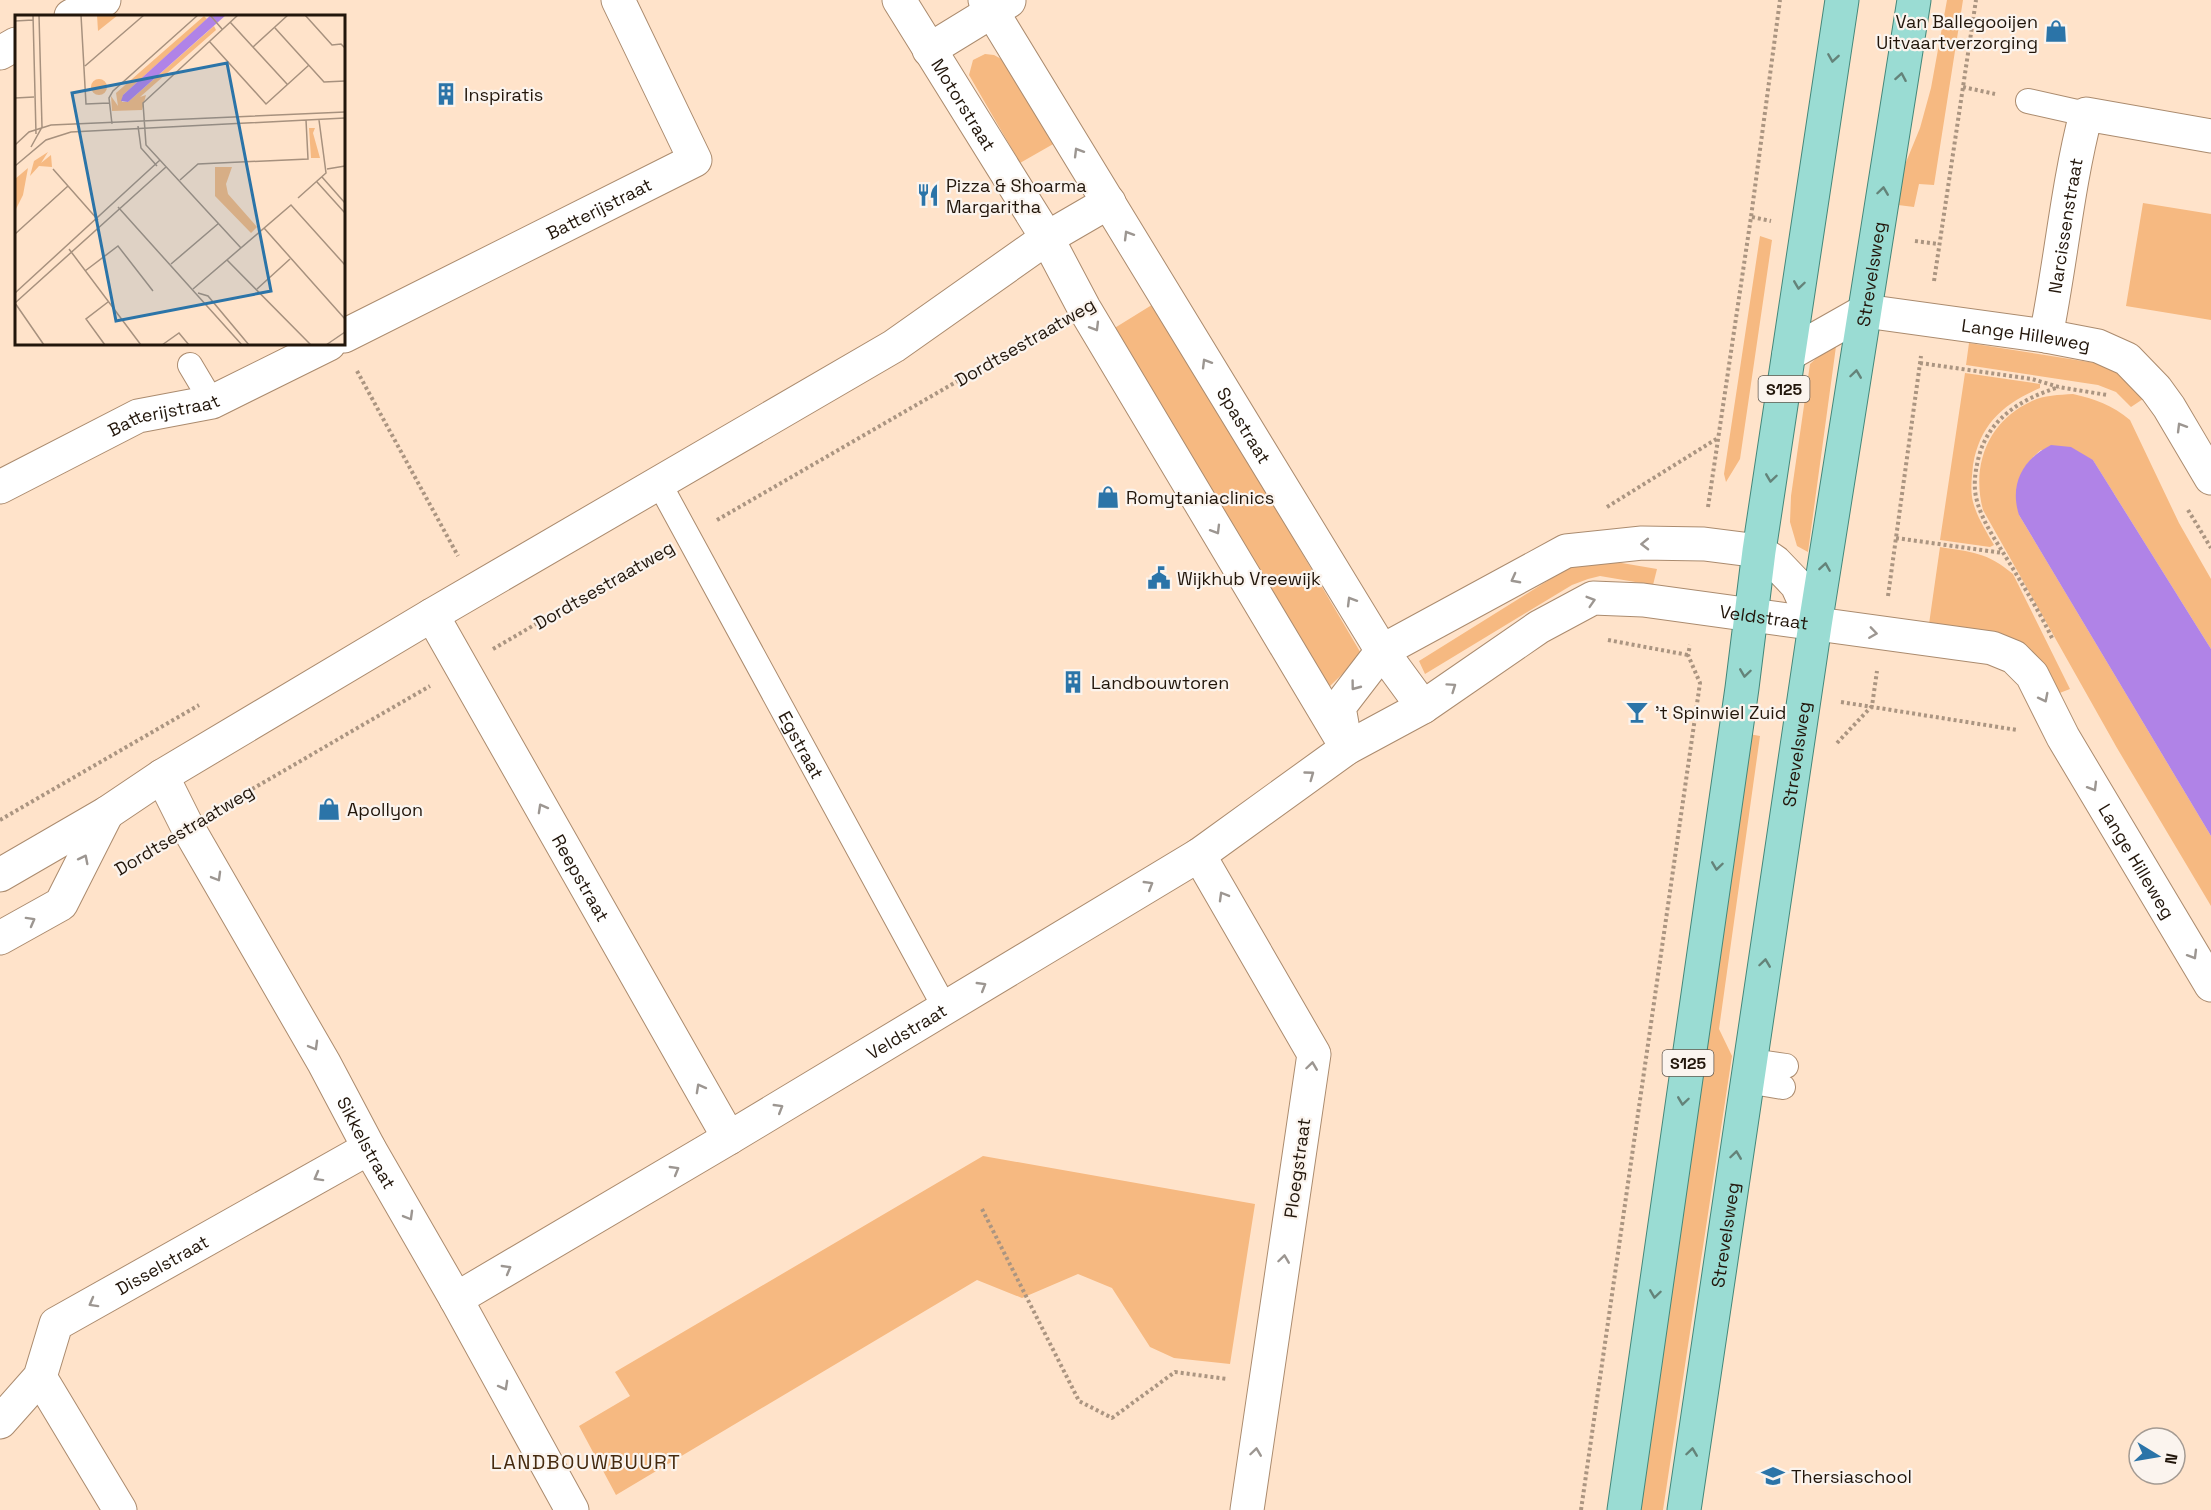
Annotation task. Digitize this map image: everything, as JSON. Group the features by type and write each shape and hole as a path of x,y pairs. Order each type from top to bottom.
{"main road":[{"name":"S125","path":"1624,1510 1752,615 1759,551 1842,0"},
{"name":"Strevelsweg","path":"1683,1510 1815,625 1914,0"}],"street":[{"path":"73,15 104,0"},
{"name":"Batterijstraat","path":"348,350 695,160 618,0"},
{"name":"Motorstraat","path":"899,0 1047,238 1084,308 1347,748"},
{"path":"928,50 996,4 1109,202"},
{"path":"0,52 15,44"},
{"path":"2086,114 2211,136"},
{"name":"Narcissenstraat","path":"2046,336 2078,146 2086,114"},
{"name":"Dordtsestraatweg","path":"0,875 107,813 162,776 432,615 894,346 1047,238 1109,202"},
{"name":"Spastraat","path":"1109,202 1382,651 1423,707"},
{"path":"1789,354 1865,311"},
{"name":"Lange Hilleweg","path":"1865,311 2046,336 2098,346 2127,359 2169,407 2211,478"},
{"name":"Batterijstraat","path":"0,487 138,416 212,402 326,345"},
{"path":"1347,748 1339,707 1382,651 1566,551 1642,543 1704,544 1759,551"},
{"name":"Veldstraat","path":"1759,551 1775,562 1797,585 1815,625"},
{"name":"Veldstraat","path":"456,1299 729,1138 1199,855 1347,748 1423,707 1539,627 1593,598 1643,600 1815,625"},
{"name":"Reepstraat","path":"432,615 729,1138"},
{"name":"Lange Hilleweg","path":"1815,625 1992,648 2014,657 2032,675 2063,737 2211,986"},
{"name":"Sikkelstraat","path":"162,776 573,1510"},
{"name":"Dordtsestraatweg","path":"0,938 61,904 107,813"},
{"name":"Ploegstraat","path":"1199,855 1314,1054 1247,1510"},
{"name":"Disselstraat","path":"0,1422 40,1377 57,1324 369,1148"},
{"path":"40,1377 120,1510"}],"lane":[{"path":"2028,101 2086,114"},
{"path":"190,365 212,402"},
{"name":"Egstraat","path":"659,483 945,1008"},
{"path":"1749,1071 1784,1077"}],"path":[{"path":"1704,544 1780,0"},
{"name":"Dordtsestraatweg","path":"120,868 188,826 1084,308"},
{"path":"348,350 458,556"},
{"path":"1920,363 2032,379 2059,387 2106,395 2114,401"},
{"path":"2057,647 2042,617 1987,526 1976,501 1974,476 1980,451 1988,432 2003,414 2036,394 2059,387"},
{"path":"1566,551 1578,525 1719,438"},
{"path":"2182,500 2211,548"},
{"path":"1896,538 2003,553"},
{"path":"1581,1510 1700,683 1689,655 1697,608"},
{"path":"1597,638 1689,655"},
{"path":"1872,706 2063,737"},
{"path":"982,1209 1079,1401 1112,1418 1175,1372 1265,1384"}],"shaded area":[{"path":"1947,0 1963,0 1934,185 1919,184 1914,207 1898,205 1904,167 1920,128 1931,88"},
{"path":"985,54 994,55 1005,61 1055,143 1020,163 969,75 973,60"},
{"path":"2143,203 2211,214 2211,320 2126,306"},
{"path":"1760,236 1772,240 1740,459 1726,482 1724,474"},
{"path":"1155,303 1362,655 1329,687 1113,329"},
{"path":"1837,339 1808,552 1797,546 1790,522 1791,496 1810,364"},
{"path":"1969,343 2108,365 2126,374 2146,397 2131,407 2116,392 2098,385 1966,365"},
{"path":"1965,373 2040,384 2040,388 2015,401 1995,417 1981,438 1976,451 1972,474 1972,497 1979,519 1994,545 1990,547 1940,540"},
{"path":"2073,394 2103,403 2130,420 2179,523 2211,579 2211,649 2093,460 2041,450 2027,464 2020,479 2019,515 2211,836 2211,906 2117,748 1983,510 1979,477 1986,446 1994,432 2004,420 2032,401 2047,396"},
{"path":"2051,445 2071,447 2093,460 2211,649 2211,836 2019,515 2016,493 2021,474 2033,457"},
{"path":"1940,547 1987,557 2013,574 2070,689 2057,694 2036,656 2020,642 1995,634 1929,624"},
{"path":"1610,561 1657,569 1653,585 1600,576 1572,585 1425,674 1419,661 1571,566"},
{"path":"1749,734 1760,736 1719,1029 1732,1056 1663,1510 1636,1510"},
{"path":"983,1156 1255,1204 1230,1364 1174,1358 1150,1347 1112,1288 1078,1274 1022,1298 977,1280 616,1495 579,1426 630,1396 615,1372"}],"place":[{"name":"Van Ballegooijen Uitvaartverzorging","path":"2056,31"},
{"name":"Inspiratis","path":"446,94"},
{"name":"Pizza & Shoarma Margaritha","path":"928,195"},
{"name":"Romytaniaclinics","path":"1108,497"},
{"name":"Wijkhub Vreewijk","path":"1159,578"},
{"name":"Landbouwtoren","path":"1073,682"},
{"name":"'t Spinwiel Zuid","path":"1637,712"},
{"name":"Apollyon","path":"329,809"},
{"name":"Thersiaschool","path":"1773,1476"}],"district":[{"name":"LANDBOUWBUURT","path":"586,1462"}]}
